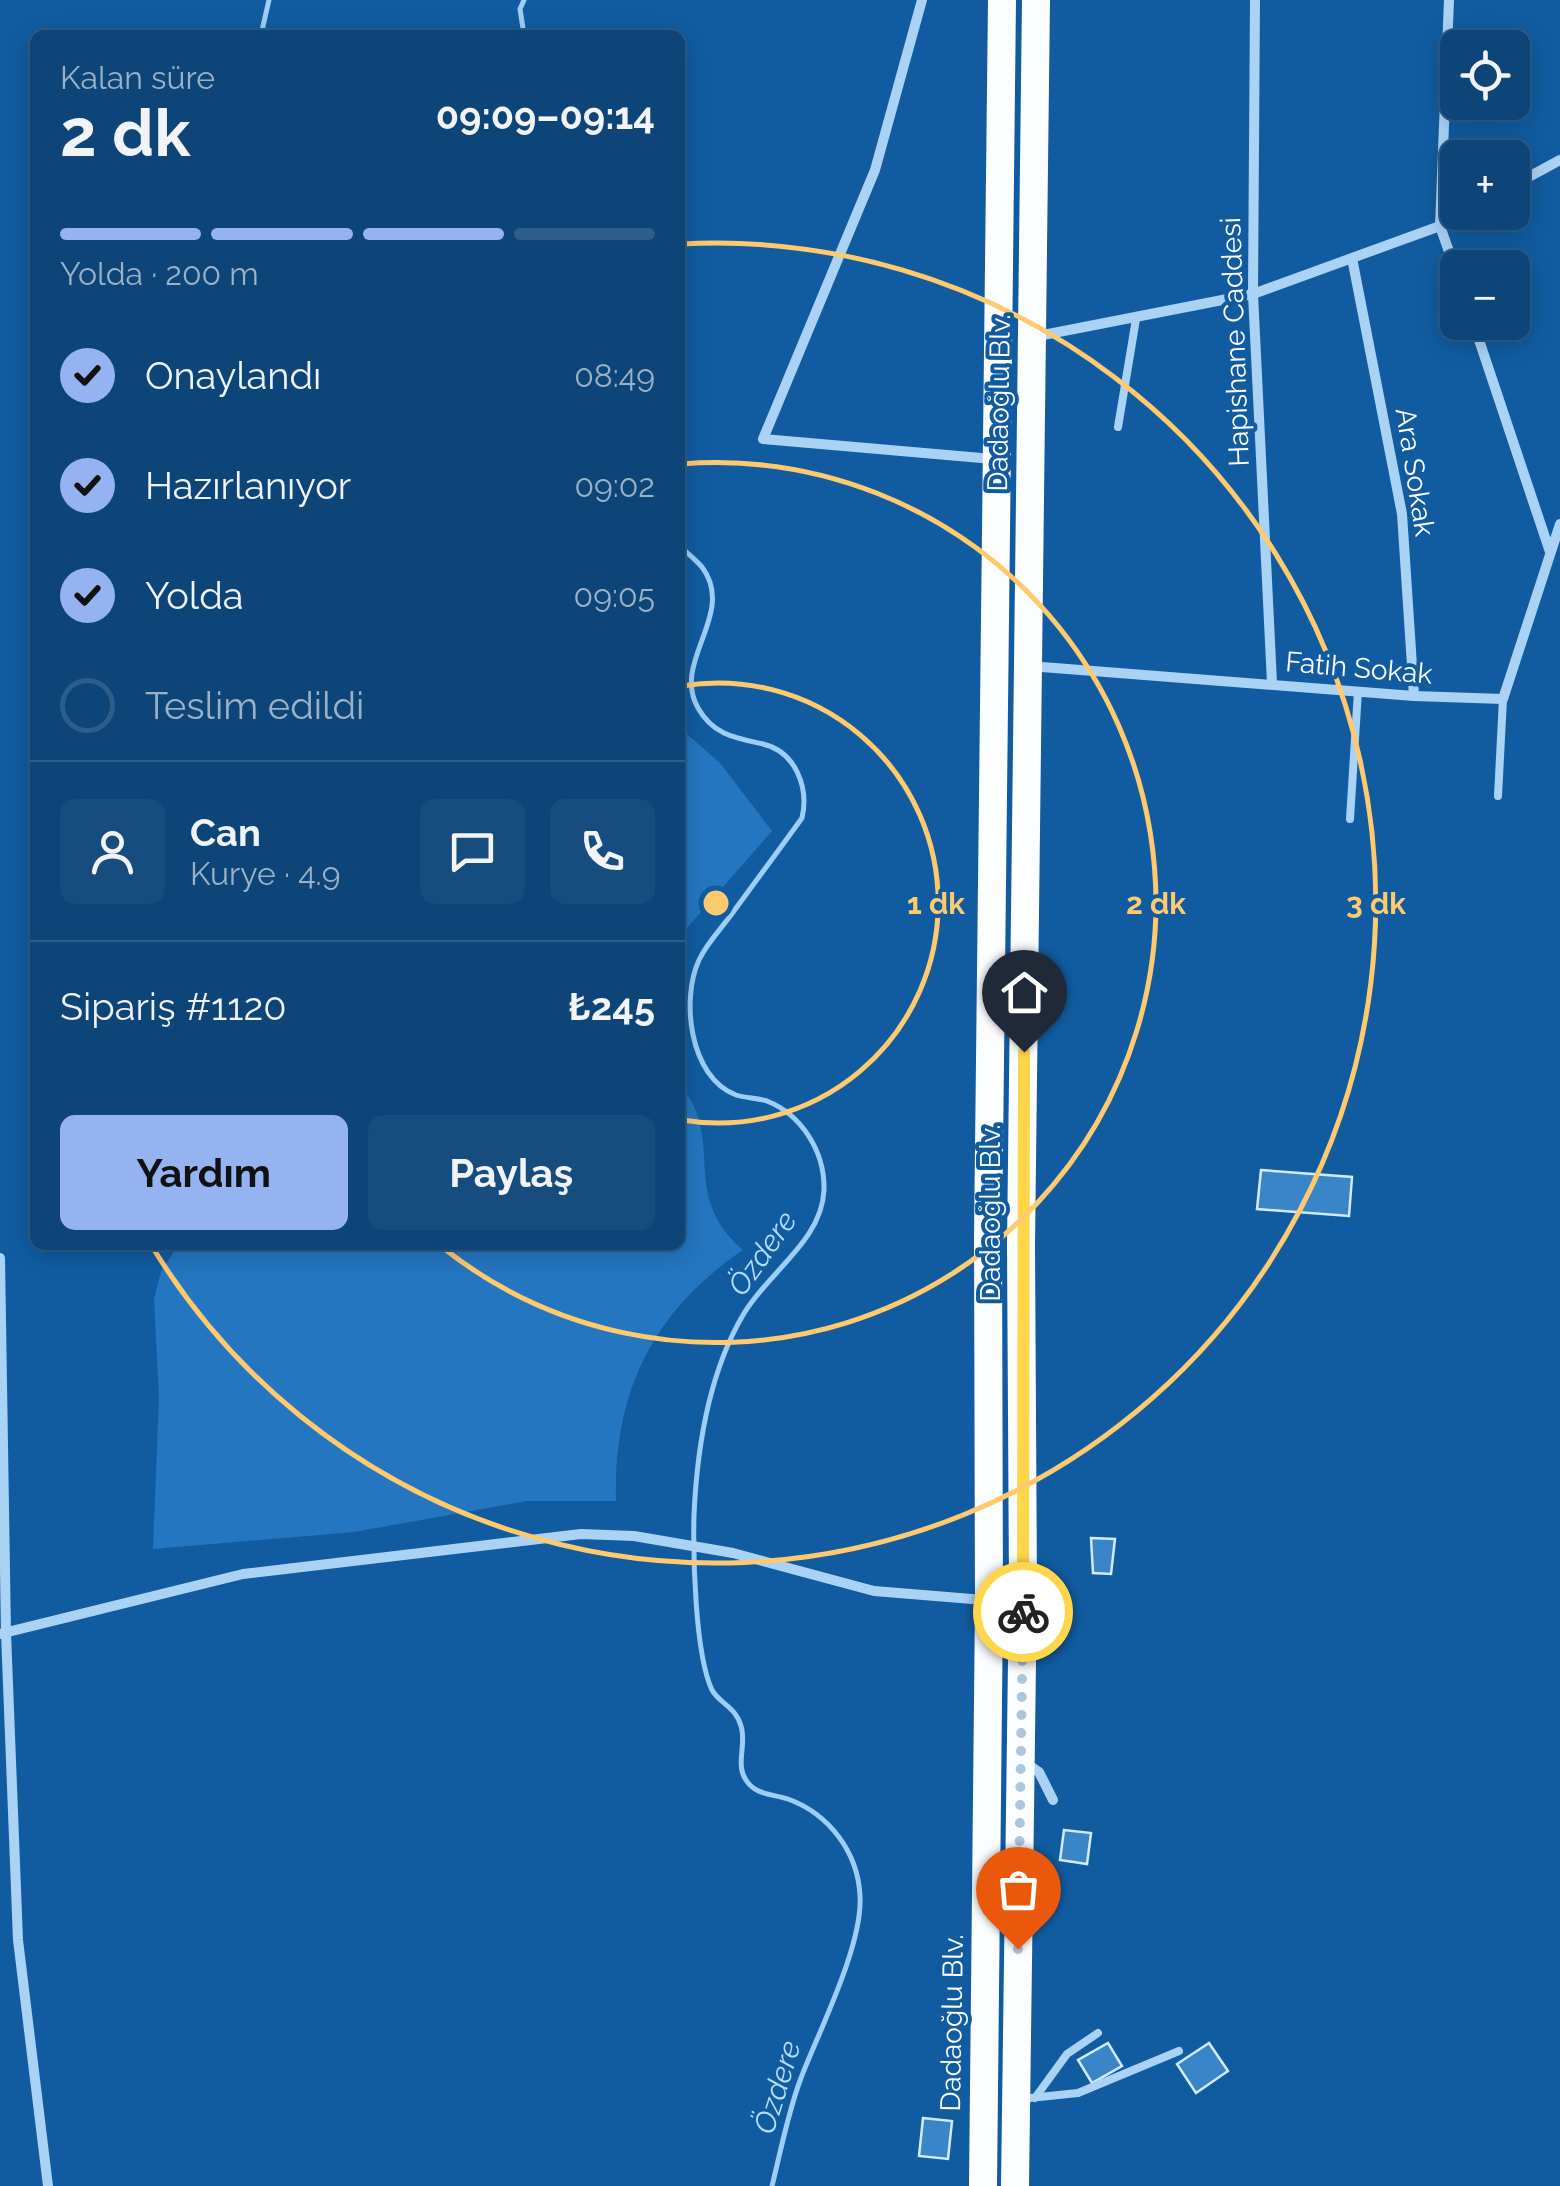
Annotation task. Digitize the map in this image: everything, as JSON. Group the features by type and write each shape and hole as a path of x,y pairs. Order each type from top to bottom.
{"highway":[{"name":"Dadaoğlu Blv.","path":"983,2186 988,1218 1002,0"},
{"name":"Dadaoğlu Blv.","path":"1015,2186 1025,2098 1022,1244 1036,0"}],"street":[{"path":"922,0 874,170 763,439 997,459"},
{"name":"Hapishane Caddesi","path":"1255,0 1253,294 1272,683"},
{"path":"1443,140 1448,0"},
{"path":"1530,176 1556,162 1560,178"},
{"path":"1032,338 1253,294 1440,226"},
{"name":"Ara Sokak","path":"1352,258 1402,514 1414,696"},
{"path":"1479,340 1550,552"},
{"path":"1503,699 1560,524"},
{"name":"Fatih Sokak","path":"1028,666 1414,696 1503,699"},
{"path":"0,1258 3,1634 18,1940 48,2186"},
{"path":"3,1634 243,1574 581,1534 634,1536 733,1553 874,1592 1023,1604"},
{"path":"1021,1762 1039,1772 1053,1800"}],"lane":[{"path":"1118,427 1136,319"},
{"path":"1350,819 1358,691"},
{"path":"1498,796 1503,699"},
{"path":"1025,2098 1067,2054 1098,2033"},
{"path":"1025,2098 1078,2093 1102,2086 1179,2051"}],"shaded area":[{"path":"685,732 720,763 772,831 685,930"},
{"path":"685,1092 701,1127 712,1208 743,1250 685,1300 662,1327 645,1357 622,1424 616,1501 527,1501 354,1532 153,1549 159,1397 154,1299 161,1272 175,1250 685,1250"}],"building":[{"path":"1261,1170 1352,1177 1349,1216 1257,1209"},
{"path":"1091,1538 1115,1539 1111,1574 1093,1573"},
{"path":"1064,1830 1091,1833 1087,1864 1060,1860"},
{"path":"1108,2043 1122,2066 1092,2083 1078,2060"},
{"path":"1209,2043 1228,2071 1196,2093 1177,2064"},
{"path":"923,2118 952,2121 948,2159 919,2156"}],"waterway":[{"name":"Özdere","path":"262,30 269,0"},
{"path":"523,30 520,9 524,0"},
{"name":"Özdere","path":"685,551 702,567 711,585 709,620 692,673 698,708 718,730 774,748 784,755 798,773 804,795 802,818 702,954 693,976 690,1015 699,1055 720,1086 736,1095 780,1107 801,1125 816,1149 824,1190 814,1225 743,1315 721,1361 702,1438 694,1515 702,1653 712,1690 741,1726 743,1774 754,1789 803,1806 828,1825 854,1864 860,1896 855,1938 796,2091 772,2186"}],"way so far":[{"path":"1018,1949 1023,1612"}],"route":[{"path":"1023,1612 1024,1052"}]}
